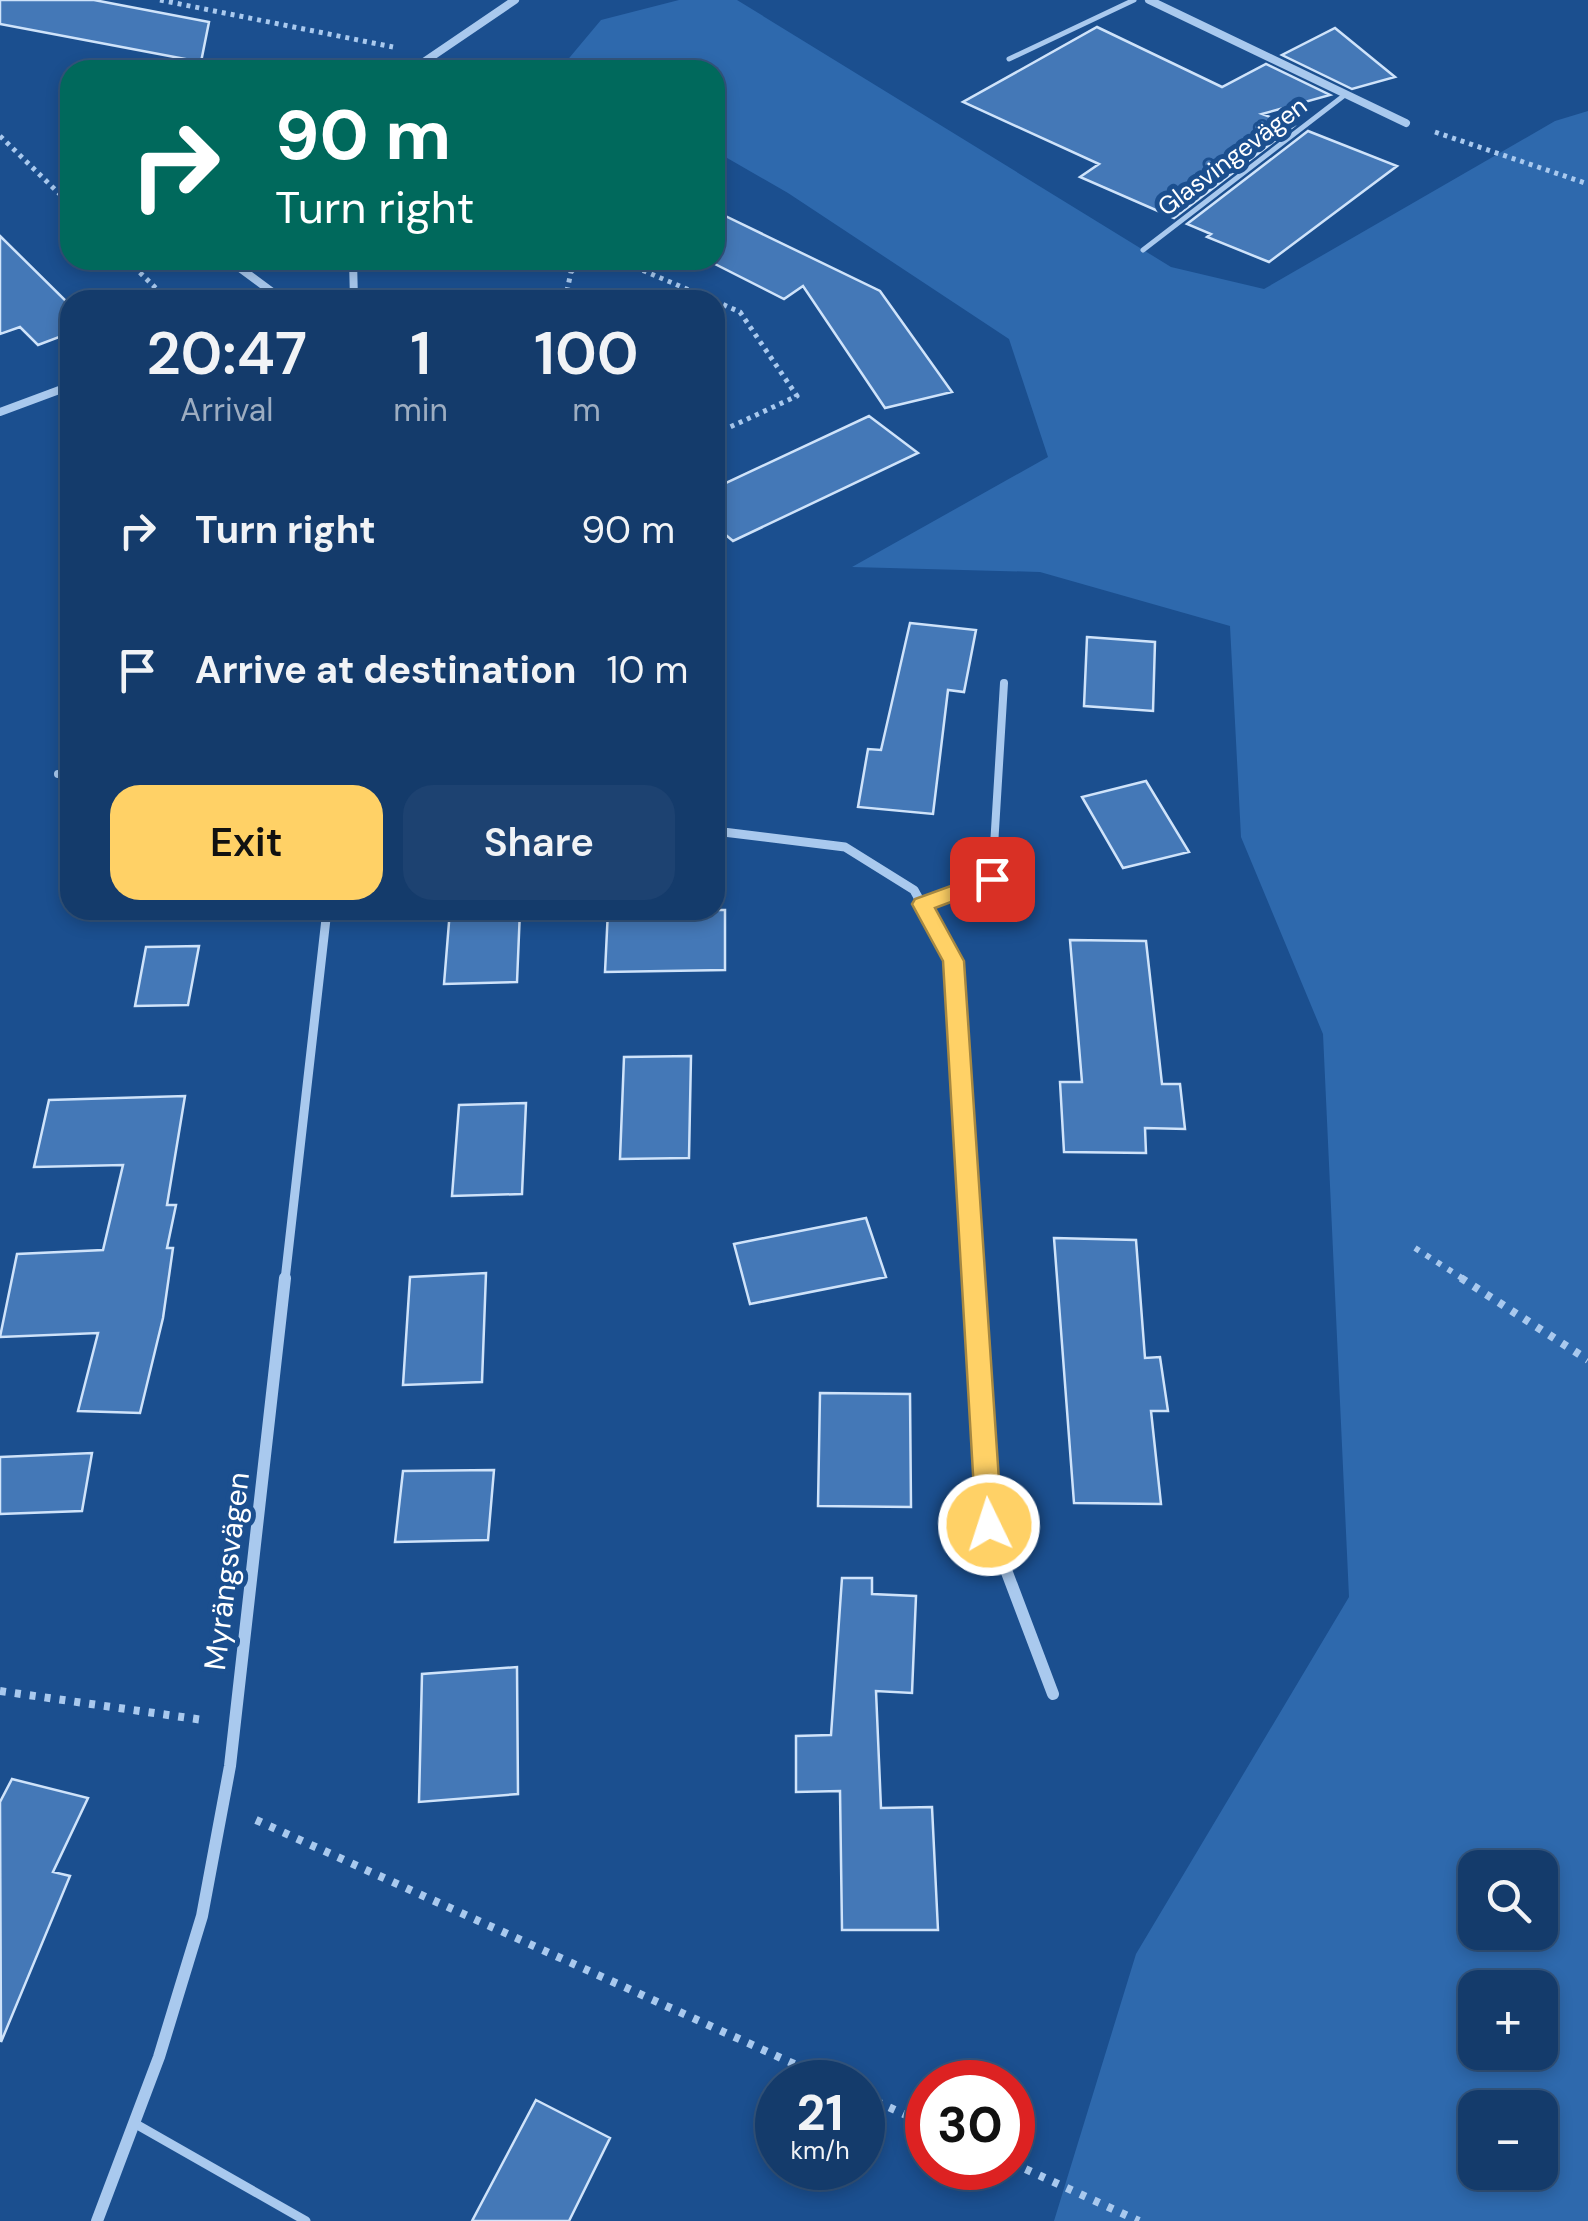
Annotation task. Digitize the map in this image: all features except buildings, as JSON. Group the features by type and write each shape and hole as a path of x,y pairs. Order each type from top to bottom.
{"street":[{"path":"423,60 515,0"},
{"name":"Glasvingevägen","path":"1150,0 1406,122"},
{"path":"243,270 270,290"},
{"path":"0,412 60,390"},
{"path":"725,833 845,847 914,890 954,961 989,1525 1053,1694"},
{"name":"Myrängsvägen","path":"97,2221 159,2057 202,1916 222,1805 325,920"}],"lane":[{"path":"1009,59 1134,0"},
{"name":"Glasvingevägen","path":"1143,250 1346,94"},
{"path":"922,904 992,879 1004,683"},
{"path":"134,2122 306,2221"}],"path":[{"path":"160,0 230,18 344,34 428,56"},
{"path":"1406,122 1588,184"},
{"path":"0,136 60,194"},
{"path":"137,270 158,290"},
{"path":"642,270 690,290"},
{"path":"725,305 740,312 797,396 725,429"},
{"path":"1416,1248 1588,1360"},
{"path":"0,1692 234,1724"},
{"path":"222,1805 785,2060"},
{"path":"1035,2174 1140,2221"}],"shaded area":[{"path":"679,0 737,0 1171,267 1264,289 1555,121 1588,111 1588,2221 1054,2221 1136,1954 1349,1597 1323,1034 1241,837 1230,626 1040,572 852,567 1048,457 1009,339 788,193 725,157 725,60 568,60 601,20"}],"route":[{"path":"989,1525 954,961 922,904 992,879"}]}
